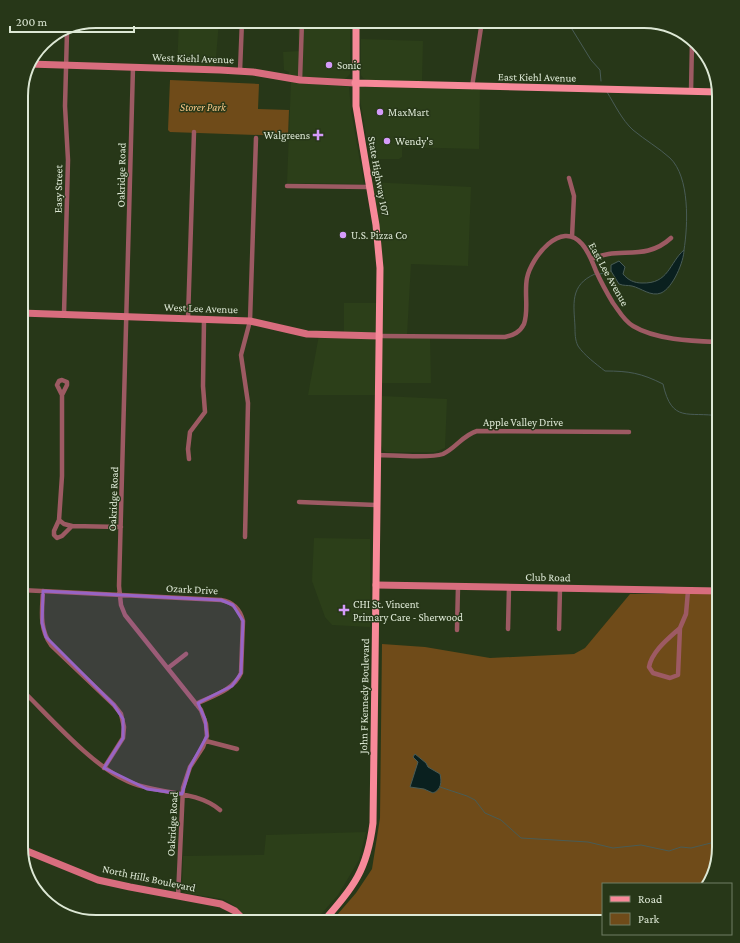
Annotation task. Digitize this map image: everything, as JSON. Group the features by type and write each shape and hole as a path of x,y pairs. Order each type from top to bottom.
{"main road":[{"name":"State Highway 107","path":"356,28 356,106 379,252 379,336"},
{"name":"East Kiehl Avenue","path":"355,83 712,92"},
{"name":"John F Kennedy Boulevard","path":"329,915 356,881 368,855 374,804 379,336"}],"street":[{"path":"240,71 242,28"},
{"path":"300,80 302,28"},
{"path":"472,87 481,28"},
{"name":"Easy Street","path":"64,314 68,160 65,65 67,35"},
{"path":"691,92 692,48"},
{"name":"West Kiehl Avenue","path":"38,62 65,65 240,71 300,80 355,83"},
{"name":"Oakridge Road","path":"133,68 120,595 121,605 125,615 196,704 205,719 207,732 206,741 190,767 182,794 178,896"},
{"path":"188,319 194,132"},
{"path":"245,537 248,403 241,355 250,321 256,138"},
{"path":"569,178 574,196 572,237"},
{"path":"287,186 369,187"},
{"name":"East Lee Avenue","path":"379,336 505,337 514,334 521,329 524,322 527,277 537,256 552,241 562,237 572,237 581,242 592,259 600,278 621,314 634,326 673,338 712,341"},
{"path":"592,259 604,255 651,251 671,238"},
{"name":"West Lee Avenue","path":"28,313 250,321 307,334 379,336"},
{"path":"189,459 188,449 190,432 205,412 203,386 204,320"},
{"path":"62,395 62,476 59,520 54,531 57,538 62,536 72,526"},
{"name":"Apple Valley Drive","path":"377,454 439,455 452,448 466,435 476,431 629,432"},
{"path":"299,502 376,505"},
{"path":"59,520 64,524 72,526 121,527"},
{"name":"Club Road","path":"376,585 712,591"},
{"path":"457,630 458,586"},
{"path":"508,629 509,587"},
{"path":"559,629 560,588"},
{"name":"Ozark Drive","path":"28,590 221,600 233,604 238,610 242,621 242,669 239,677 230,687 196,704"},
{"path":"43,591 42,623 46,637 114,705 123,720 123,738 104,768"},
{"path":"680,628 661,646 651,661 649,667 653,673 670,678 678,675 680,628 686,614 688,591"},
{"path":"168,668 186,654"},
{"path":"28,695 104,768 135,785 156,791 182,794 211,803 220,810"},
{"path":"206,741 237,749"},
{"name":"North Hills Boulevard","path":"29,852 98,880 221,904 235,911 239,915"}],"highlighted area":[{"path":"43,591 221,600 233,605 243,621 241,673 232,686 198,703 205,719 207,736 190,767 182,794 147,789 104,768 123,738 123,719 114,705 46,637 42,623"}],"shaded area":[{"path":"179,28 218,28 215,70 177,69"},
{"path":"297,28 350,28 350,74 345,79 289,76 289,72 284,70 283,52 299,51"},
{"path":"361,39 423,41 422,81 368,80 363,78 361,75"},
{"path":"291,82 349,87 351,111 364,184 287,183"},
{"path":"358,87 480,87 479,149 402,147 402,157 399,159 370,159"},
{"path":"369,182 471,187 468,266 411,264 407,336 430,336 431,383 378,383 378,395 308,395 319,335 344,335 344,303 379,303 380,268"},
{"path":"382,396 447,399 445,448 435,452 386,452 383,450 381,445"},
{"path":"314,538 370,539 370,627 332,625 325,617 312,581"},
{"path":"366,832 359,860 338,895 320,915 244,915 232,904 223,899 185,893 182,888 183,856 264,855 266,835"}],"green space":[{"name":"Storer Park","path":"170,80 259,84 258,109 289,110 288,136 170,132 168,130"},
{"path":"688,591 712,591 712,847 710,864 702,883 602,883 602,915 337,915 356,893 372,869 380,818 382,644 425,647 490,658 574,654 585,648 630,594 663,594"}],"water":[{"path":"684,250 682,261 674,280 670,286 661,293 654,294 632,286 619,284 611,271 611,265 619,261 625,267 623,274 634,282 651,282 658,280 668,272"},
{"path":"415,754 426,763 428,767 440,774 440,785 436,792 433,793 424,789 410,787 418,762 413,757"}],"waterway":[{"path":"571,28 591,60 600,70 601,81"},
{"path":"607,92 625,122 638,134 666,154 677,166 681,177 686,202 687,215 684,250"},
{"path":"600,274 611,271"},
{"path":"595,274 581,284 575,296 575,336 578,346 590,359 605,371 635,373 663,384 667,397 671,405 676,410 683,413 712,415"},
{"path":"440,787 475,800 485,813 501,820 521,838 588,842 613,848 641,845 669,851 681,847 691,848 712,843"}],"place":[{"name":"Sonic","path":"329,65"},
{"name":"MaxMart","path":"380,112"},
{"name":"Walgreens","path":"318,135"},
{"name":"Wendy's","path":"387,141"},
{"name":"U.S. Pizza Co","path":"343,235"},
{"name":"CHI St. Vincent Primary Care - Sherwood","path":"344,610"}]}
